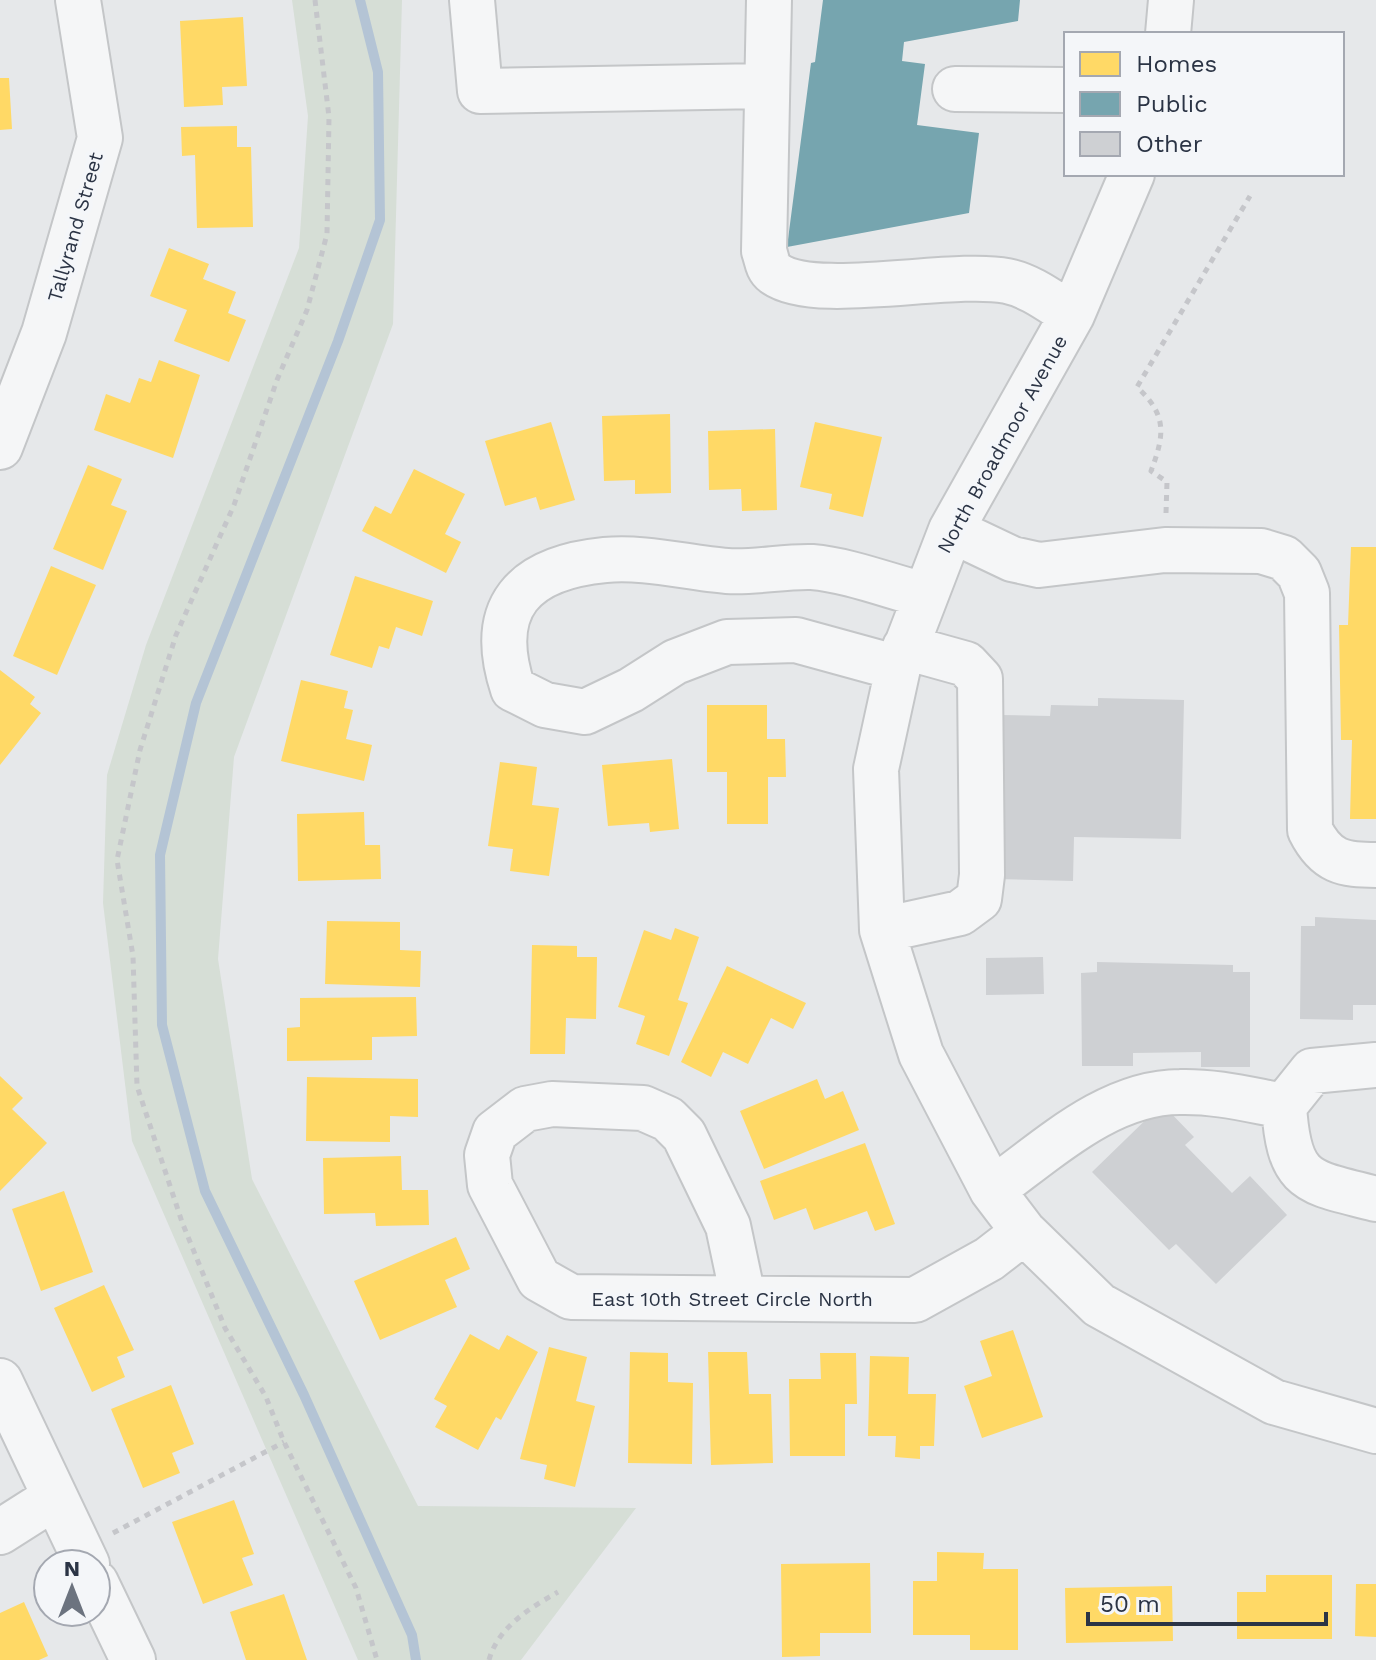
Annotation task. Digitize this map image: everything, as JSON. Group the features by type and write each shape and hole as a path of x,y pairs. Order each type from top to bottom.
{"street":[{"name":"Tallyrand Street","path":"0,447 44,333 100,138 78,0"},
{"path":"472,0 480,91 767,86"},
{"path":"769,0 764,251 770,270 783,278 814,284 974,277 1008,282 1030,289 1072,315"},
{"path":"1168,32 1171,0"},
{"path":"955,89 1064,90"},
{"name":"North Broadmoor Avenue","path":"1131,176 1072,315 951,530 902,657 876,769 882,930 921,1054 992,1190 1024,1232 1099,1305 1274,1402 1376,1431"},
{"path":"951,530 1012,559 1039,565 1165,550 1261,551 1284,558 1299,573 1307,593 1310,830 1329,857 1345,865 1376,865"},
{"path":"882,930 960,913 979,899 982,875 980,679 966,664 796,640 727,642 675,662 631,690 585,712 545,705 513,689 503,658 503,629 521,590 557,569 608,559 731,571 814,567 924,595"},
{"path":"1376,1065 1312,1071 1284,1106 1289,1148 1299,1171 1313,1182 1376,1199"},
{"path":"992,1190 1091,1119 1146,1095 1209,1092 1284,1106"},
{"name":"East 10th Street Circle North","path":"743,1297 728,1226 684,1135 668,1119 643,1108 552,1104 525,1109 495,1132 487,1155 490,1185 539,1279 571,1297 915,1300 989,1259 1024,1232"},
{"path":"0,1381 79,1548"},
{"path":"0,1532 55,1497"},
{"path":"112,1616 133,1660"}],"path":[{"path":"315,0 329,117 327,234 307,310 277,380 234,505 176,635 140,750 117,860 133,956 137,1086 182,1222 225,1328 266,1397 284,1442 356,1588 377,1660"},
{"path":"1165,550 1167,482 1151,471 1160,446 1162,422 1152,402 1137,387 1250,196"},
{"path":"112,1551 284,1442"},
{"path":"489,1660 493,1645 526,1610 558,1592"}],"shaded area":[{"path":"292,0 402,0 393,324 234,757 218,959 252,1179 418,1506 636,1508 521,1660 358,1660 132,1141 103,903 107,775 146,645 299,248 308,116"}],"building: Homes":[{"path":"243,17 247,86 222,87 223,105 184,107 180,21"},
{"path":"0,78 9,78 12,129 0,130"},
{"path":"237,126 237,147 251,147 253,227 197,228 195,155 182,156 181,127"},
{"path":"169,248 209,264 203,279 236,292 228,313 246,320 229,362 174,341 187,310 150,296"},
{"path":"159,360 200,375 173,458 94,430 106,394 130,403 139,378 151,382"},
{"path":"670,414 671,493 635,494 635,480 604,481 602,416"},
{"path":"551,422 575,500 540,510 536,497 505,506 485,441"},
{"path":"815,422 882,437 863,517 829,509 832,494 800,487"},
{"path":"775,429 777,510 742,511 741,489 709,490 708,431"},
{"path":"88,465 122,479 111,505 127,511 103,570 53,549"},
{"path":"414,469 465,494 445,534 461,542 446,573 362,531 375,506 391,514"},
{"path":"1351,547 1376,547 1376,819 1350,819 1352,740 1341,740 1339,625 1348,625"},
{"path":"51,566 96,585 57,675 13,656"},
{"path":"355,576 433,601 422,636 396,627 389,649 379,646 372,668 330,655"},
{"path":"0,670 35,697 30,704 41,713 0,765"},
{"path":"301,680 348,691 344,708 353,710 346,739 372,745 364,781 281,761"},
{"path":"707,705 767,705 767,739 785,739 786,777 768,777 768,824 727,824 727,772 707,772"},
{"path":"672,759 679,829 650,832 649,823 608,826 602,765"},
{"path":"500,762 537,767 532,805 559,808 549,876 510,871 513,849 488,846"},
{"path":"364,812 365,845 380,845 381,879 298,881 297,814"},
{"path":"327,921 400,922 400,950 421,951 420,987 325,984"},
{"path":"675,928 699,937 678,1000 688,1003 669,1056 636,1044 645,1016 618,1007 644,930 671,940"},
{"path":"532,945 577,946 577,957 597,957 596,1019 566,1018 565,1054 530,1054"},
{"path":"727,966 806,1003 793,1029 771,1018 748,1064 723,1052 711,1077 681,1062"},
{"path":"416,997 417,1036 372,1037 372,1060 287,1061 287,1028 300,1027 300,998"},
{"path":"0,1076 23,1098 12,1109 47,1143 0,1191"},
{"path":"307,1077 418,1079 418,1117 390,1116 390,1142 306,1141"},
{"path":"817,1079 825,1099 843,1091 859,1130 764,1169 740,1111"},
{"path":"865,1143 895,1224 875,1231 867,1211 814,1230 806,1208 774,1220 760,1181"},
{"path":"401,1156 402,1190 428,1190 429,1225 376,1226 375,1213 324,1214 323,1158"},
{"path":"64,1191 93,1272 41,1291 12,1209"},
{"path":"456,1237 470,1269 445,1280 457,1307 380,1340 354,1281"},
{"path":"104,1285 134,1350 117,1357 125,1377 92,1392 54,1308"},
{"path":"1013,1330 1043,1417 982,1438 964,1386 992,1376 980,1341"},
{"path":"470,1334 499,1350 507,1335 538,1352 501,1420 496,1417 478,1450 435,1427 447,1406 434,1399"},
{"path":"549,1347 587,1357 576,1401 595,1406 575,1487 544,1479 547,1465 520,1459"},
{"path":"630,1352 668,1353 668,1382 693,1383 692,1464 628,1463"},
{"path":"708,1352 747,1352 749,1394 771,1394 773,1463 711,1465"},
{"path":"820,1353 856,1353 857,1404 845,1404 845,1456 790,1456 789,1379 821,1379"},
{"path":"870,1356 909,1357 908,1394 936,1394 934,1446 920,1446 920,1459 895,1457 896,1436 868,1436"},
{"path":"171,1385 194,1444 172,1453 180,1473 143,1488 111,1409"},
{"path":"234,1500 254,1554 242,1558 253,1585 203,1604 172,1522"},
{"path":"937,1552 984,1553 983,1569 1018,1569 1018,1650 970,1650 970,1635 913,1635 913,1581 937,1581"},
{"path":"870,1563 871,1633 820,1633 820,1656 782,1657 781,1564"},
{"path":"1266,1575 1332,1575 1332,1639 1237,1639 1237,1592 1266,1592"},
{"path":"1356,1584 1376,1584 1376,1637 1355,1636"},
{"path":"1172,1586 1173,1641 1066,1643 1065,1588"},
{"path":"284,1594 307,1660 246,1660 230,1612"},
{"path":"24,1602 32,1628 36,1628 48,1656 39,1660 0,1660 0,1613"}],"building: Public":[{"path":"823,0 1020,0 1018,21 904,42 902,61 925,64 917,125 979,133 969,213 787,247 811,63 815,62"}],"building: Other":[{"path":"1098,698 1184,700 1181,839 1074,837 1073,881 996,879 999,715 1050,716 1051,705 1098,706"},
{"path":"1315,917 1376,920 1376,1005 1353,1005 1353,1020 1300,1019 1301,926 1315,926"},
{"path":"1043,957 1044,994 986,995 986,958"},
{"path":"1097,962 1233,965 1233,972 1250,972 1250,1067 1201,1067 1201,1052 1133,1053 1133,1066 1082,1066 1081,973 1097,972"},
{"path":"1162,1104 1194,1137 1185,1145 1232,1193 1250,1176 1287,1215 1216,1284 1176,1244 1169,1250 1092,1172"}],"waterway":[{"path":"360,0 378,72 380,220 338,341 196,703 160,855 162,1025 205,1191 304,1395 412,1635 416,1660"}]}
